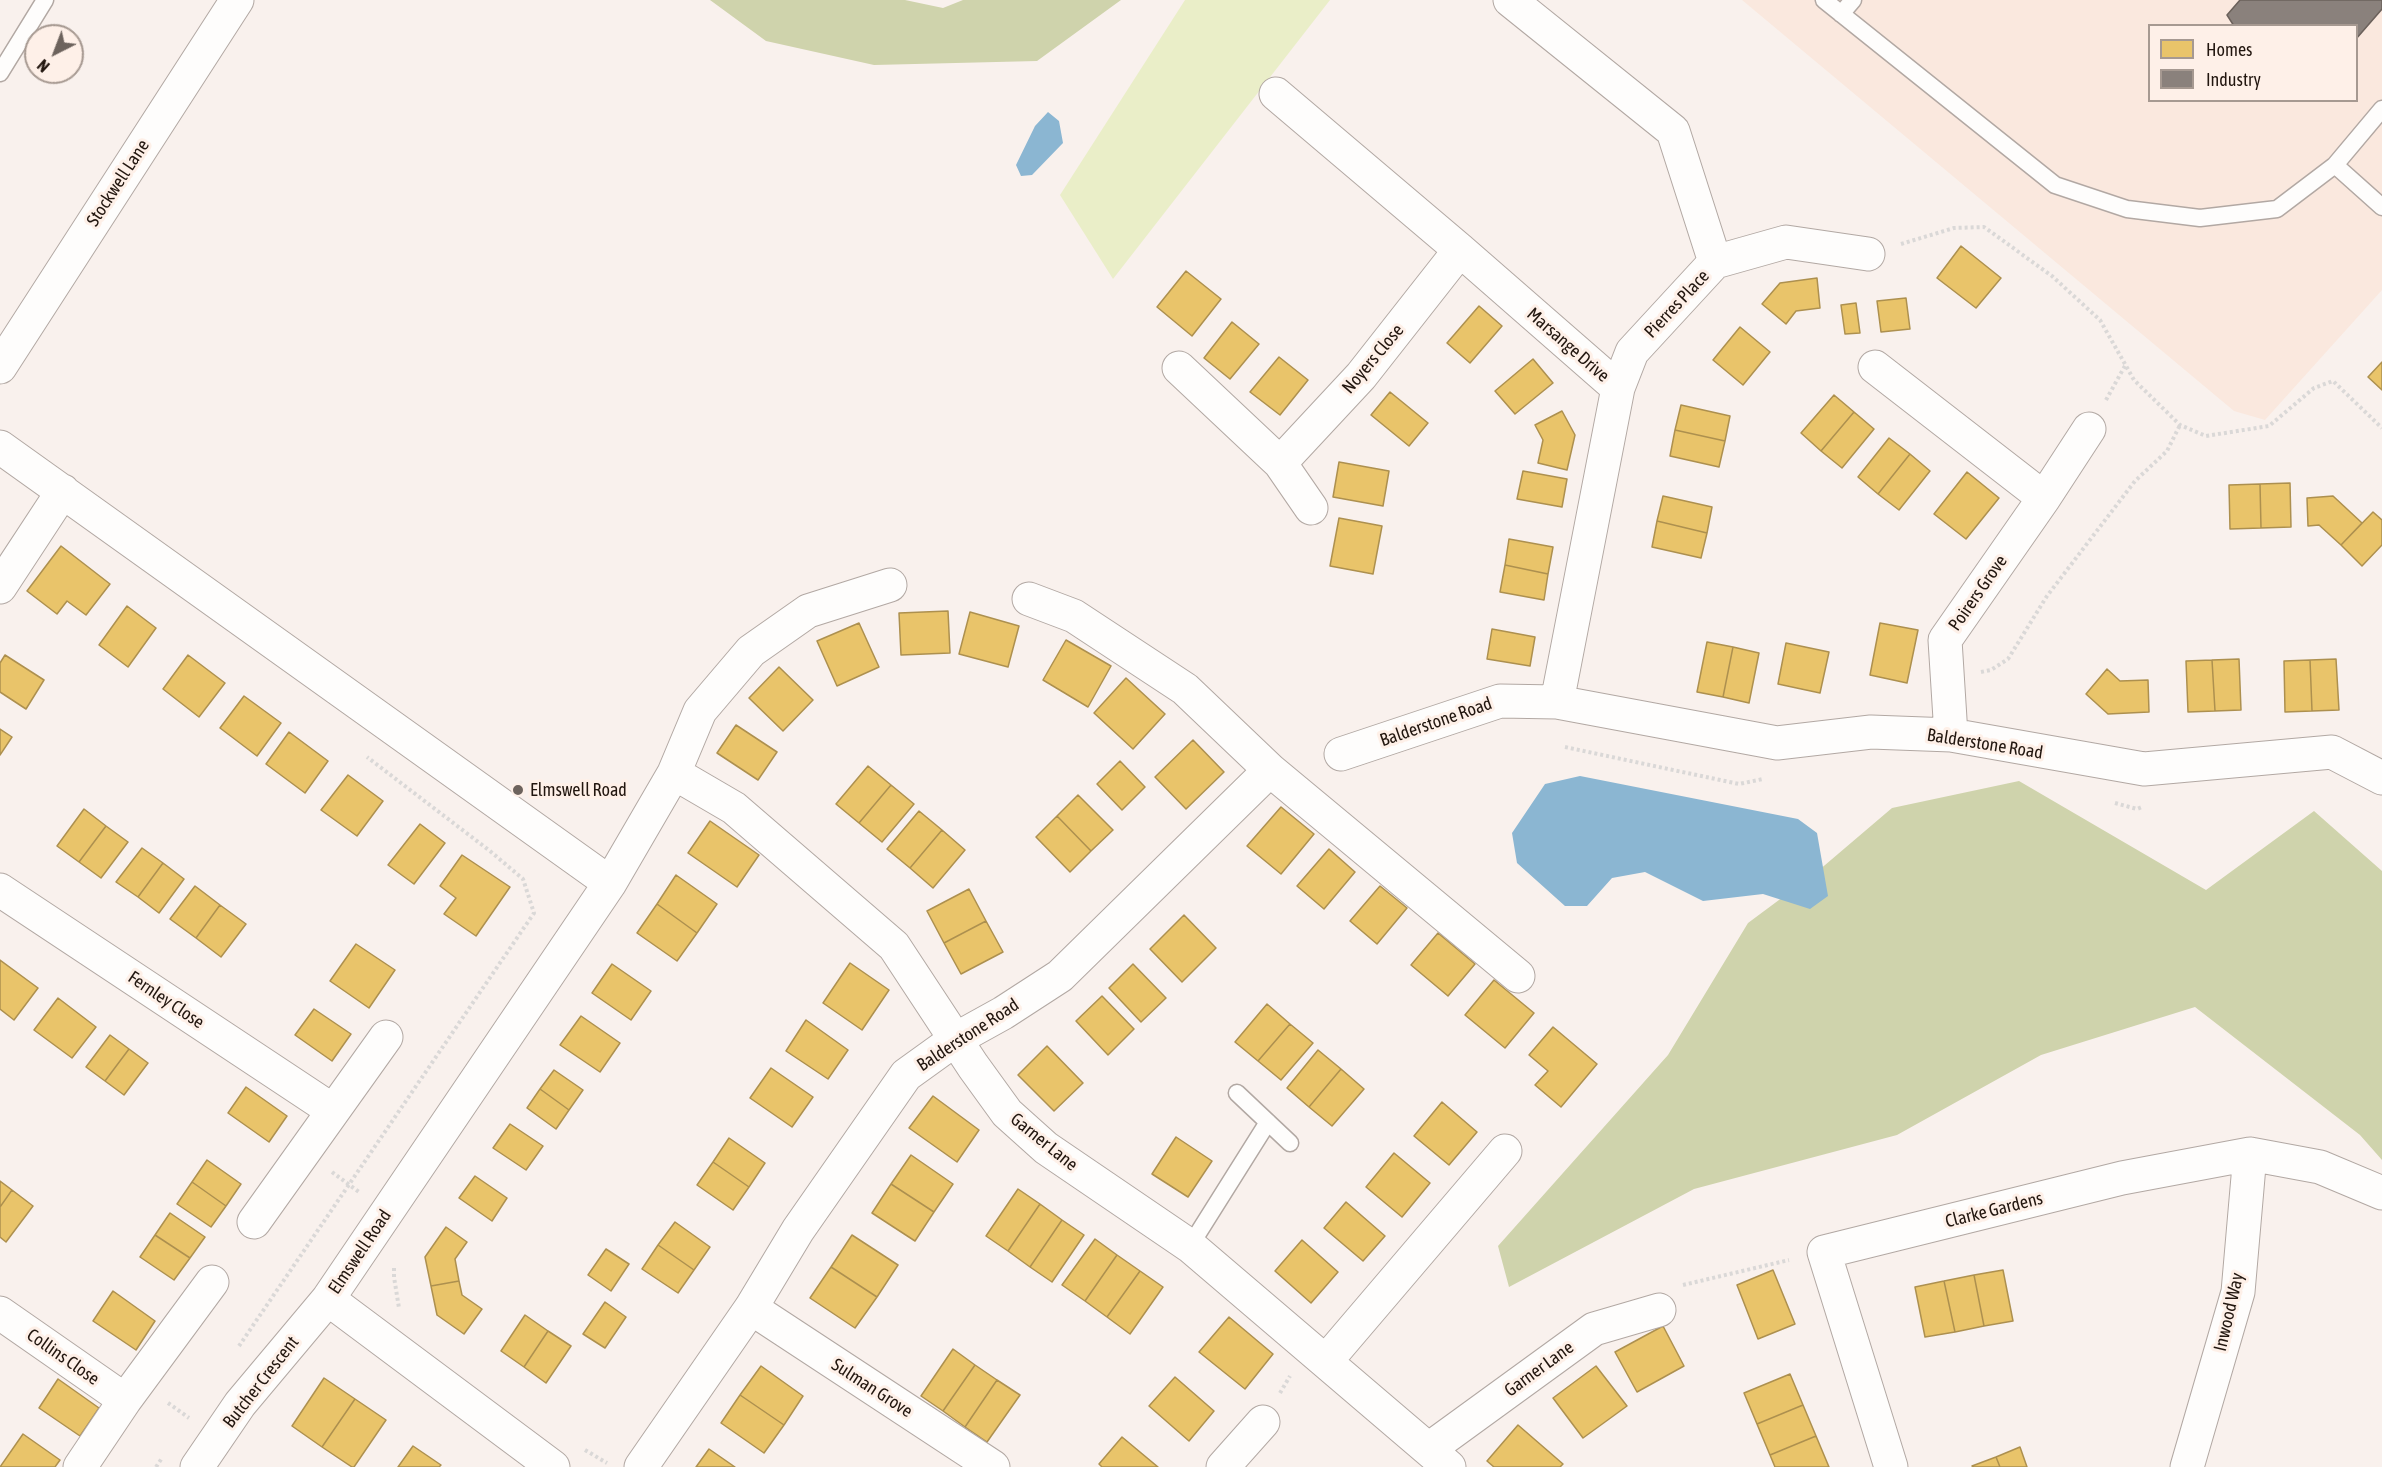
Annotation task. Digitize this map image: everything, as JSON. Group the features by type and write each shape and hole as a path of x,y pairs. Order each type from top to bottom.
{"street":[{"name":"Stockwell Lane","path":"0,367 237,0"},
{"path":"1510,0 1673,131 1716,262"},
{"name":"Marsange Drive","path":"1276,94 1461,250 1618,388 1557,702"},
{"name":"Pierres Place","path":"1618,388 1632,352 1716,262 1786,242 1868,254"},
{"name":"Noyers Close","path":"1280,463 1361,376 1461,250"},
{"path":"1875,367 2044,498"},
{"path":"1179,368 1280,463 1311,508"},
{"name":"Poirers Grove","path":"1951,735 1945,640 2089,429"},
{"path":"0,447 610,883"},
{"path":"0,587 63,491"},
{"name":"Elmswell Road","path":"564,1456 328,1299 610,883 674,773 700,711 751,651 808,611 890,585"},
{"path":"1029,599 1074,616 1185,688 1270,770 1518,976"},
{"name":"Balderstone Road","path":"1341,754 1500,700 1557,702 1778,743 1871,732 1951,735 2144,769 2332,752 2382,778"},
{"name":"Balderstone Road","path":"640,1467 751,1308 798,1230 906,1075 956,1039 1003,1013 1060,976 1270,770"},
{"name":"Garner Lane","path":"674,773 734,808 894,946 973,1066 1007,1113 1046,1148 1190,1246 1439,1458 1594,1329 1659,1310"},
{"name":"Fernley Close","path":"0,890 332,1110"},
{"path":"254,1222 332,1110 386,1038"},
{"path":"1317,1353 1505,1151"},
{"name":"Clarke Gardens","path":"1891,1467 1824,1252 2122,1178 2250,1154 2320,1167 2382,1193"},
{"name":"Inwood Way","path":"2187,1467 2238,1292 2250,1154"},
{"path":"80,1467 125,1400 212,1282"},
{"name":"Butcher Crescent","path":"197,1467 240,1404 328,1299"},
{"name":"Sulman Grove","path":"751,1308 993,1467"},
{"name":"Collins Close","path":"0,1313 125,1400"},
{"path":"1223,1467 1263,1422"}],"lane":[{"path":"0,73 45,0"},
{"path":"1824,0 2055,185 2127,209 2200,218 2277,209 2335,165 2382,109"},
{"path":"1841,14 1853,0"},
{"path":"2335,165 2382,207"},
{"path":"1237,1093 1290,1143"},
{"path":"1190,1246 1268,1122"}],"path":[{"path":"1868,254 1954,228 1984,226 2052,276 2100,320 2134,380 2180,425 2206,436 2269,426 2314,388 2333,381 2382,428"},
{"path":"1948,679 1991,670 2008,659 2047,596 2135,482 2167,452 2180,425"},
{"path":"236,1350 534,913"},
{"path":"349,1184 386,1213"},
{"path":"394,1258 394,1277 400,1310"},
{"path":"1263,1422 1317,1353"},
{"path":"183,1428 196,1408"},
{"path":"564,1456 613,1467"},
{"path":"156,1467 162,1457"}],"shaded area":[{"path":"1742,0 2382,0 2382,290 2265,420 2234,411"}],"green space":[{"path":"710,0 905,0 943,8 963,0 1121,0 1037,61 874,65 766,41"},
{"path":"1185,0 1330,0 1113,279 1060,195"},
{"path":"2019,781 2206,890 2314,811 2382,871 2382,1160 2360,1135 2195,1007 2041,1055 1897,1135 1694,1189 1509,1287 1498,1246 1668,1055 1748,923 1818,871 1892,808"}],"water":[{"path":"1048,112 1059,121 1063,143 1032,175 1021,176 1016,165 1035,126"},
{"path":"1580,776 1798,819 1817,833 1828,896 1810,909 1763,894 1703,901 1645,872 1612,878 1587,906 1565,906 1517,863 1512,833 1545,784"}],"building: Homes":[{"path":"1961,246 2001,278 1976,308 1937,278"},
{"path":"1186,271 1221,299 1192,336 1157,307"},
{"path":"1817,278 1820,308 1796,311 1786,324 1762,304 1780,283"},
{"path":"1906,298 1910,329 1881,332 1877,301"},
{"path":"1856,303 1860,333 1845,334 1841,305"},
{"path":"1479,306 1502,326 1470,363 1447,343"},
{"path":"1232,322 1259,344 1230,379 1204,358"},
{"path":"1740,327 1770,352 1743,385 1713,360"},
{"path":"1279,357 1308,380 1280,415 1250,392"},
{"path":"1533,359 1553,383 1515,414 1495,391"},
{"path":"2382,362 2382,390 2368,377"},
{"path":"1390,392 1428,423 1409,446 1371,415"},
{"path":"1834,395 1854,412 1821,451 1801,433"},
{"path":"1681,405 1730,416 1725,441 1675,430"},
{"path":"1562,411 1575,435 1567,470 1538,463 1543,440 1535,425"},
{"path":"1854,412 1874,429 1842,468 1821,451"},
{"path":"1675,430 1725,441 1719,467 1670,456"},
{"path":"1889,438 1910,454 1878,494 1858,477"},
{"path":"1910,454 1930,471 1899,510 1878,494"},
{"path":"1339,462 1389,471 1383,506 1333,497"},
{"path":"1523,471 1567,479 1562,507 1517,499"},
{"path":"1967,472 1999,498 1966,539 1934,514"},
{"path":"2290,483 2291,527 2261,528 2260,484"},
{"path":"2260,484 2261,528 2230,529 2229,485"},
{"path":"1663,496 1712,507 1707,533 1657,521"},
{"path":"2333,496 2362,523 2341,545 2319,525 2308,526 2307,498"},
{"path":"2373,512 2382,520 2382,545 2362,566 2341,545"},
{"path":"1339,518 1382,526 1373,574 1330,566"},
{"path":"1657,521 1707,533 1701,558 1652,547"},
{"path":"1509,539 1553,547 1548,574 1505,565"},
{"path":"61,546 110,584 86,615 67,601 57,614 27,591"},
{"path":"1505,565 1548,574 1544,600 1500,592"},
{"path":"127,606 156,628 128,667 99,645"},
{"path":"948,611 950,653 901,655 899,613"},
{"path":"970,612 1019,626 1008,667 959,654"},
{"path":"859,623 879,667 837,686 817,641"},
{"path":"1880,623 1918,630 1907,683 1870,675"},
{"path":"1492,629 1535,637 1530,666 1487,659"},
{"path":"1066,640 1111,666 1088,707 1043,680"},
{"path":"1707,642 1733,647 1723,697 1697,692"},
{"path":"1786,643 1829,652 1820,693 1778,684"},
{"path":"1733,647 1759,653 1749,703 1723,697"},
{"path":"5,655 44,680 26,709 0,692 0,663"},
{"path":"188,655 225,683 199,717 163,689"},
{"path":"2239,659 2241,710 2215,711 2212,660"},
{"path":"2336,659 2339,710 2312,711 2310,660"},
{"path":"2212,660 2215,711 2188,712 2186,661"},
{"path":"2310,660 2312,711 2285,712 2284,661"},
{"path":"779,667 813,700 783,731 749,698"},
{"path":"2107,669 2120,681 2148,680 2149,712 2108,714 2086,694"},
{"path":"1126,678 1165,714 1133,749 1094,713"},
{"path":"244,696 281,723 257,756 220,728"},
{"path":"736,725 777,752 758,780 717,753"},
{"path":"0,729 12,737 0,755"},
{"path":"289,732 328,761 305,793 266,764"},
{"path":"1193,740 1224,772 1186,809 1155,777"},
{"path":"1120,761 1145,787 1122,810 1097,784"},
{"path":"868,766 891,785 859,823 836,804"},
{"path":"348,775 383,801 357,836 321,810"},
{"path":"891,785 914,804 882,842 859,823"},
{"path":"1078,795 1113,830 1091,851 1057,816"},
{"path":"1281,807 1314,834 1281,874 1247,846"},
{"path":"84,809 106,826 79,862 57,846"},
{"path":"919,811 942,830 910,868 887,849"},
{"path":"1057,816 1091,851 1070,872 1036,837"},
{"path":"710,821 759,855 737,887 688,853"},
{"path":"420,824 445,843 414,884 388,865"},
{"path":"106,826 128,842 101,878 79,862"},
{"path":"942,830 965,850 933,888 910,868"},
{"path":"142,848 163,863 138,897 116,882"},
{"path":"1329,849 1355,872 1324,909 1297,886"},
{"path":"462,855 510,887 476,936 444,914 456,898 440,886"},
{"path":"163,863 184,879 159,913 138,897"},
{"path":"676,875 717,904 697,933 657,904"},
{"path":"195,886 220,905 196,938 170,919"},
{"path":"1380,886 1407,908 1377,944 1350,921"},
{"path":"969,889 986,921 944,943 927,911"},
{"path":"657,904 697,933 677,961 637,933"},
{"path":"220,905 246,924 221,957 196,938"},
{"path":"1184,915 1216,948 1182,982 1150,949"},
{"path":"986,921 1003,952 961,974 944,943"},
{"path":"1438,933 1475,964 1448,996 1411,965"},
{"path":"356,944 395,970 369,1008 330,981"},
{"path":"0,960 38,988 14,1020 0,1009"},
{"path":"850,963 889,990 862,1030 823,1003"},
{"path":"612,964 651,991 631,1020 592,993"},
{"path":"1133,964 1166,998 1141,1022 1109,988"},
{"path":"1494,980 1534,1013 1505,1048 1465,1015"},
{"path":"1102,996 1134,1029 1108,1055 1076,1021"},
{"path":"58,998 96,1027 72,1058 34,1030"},
{"path":"1267,1004 1290,1024 1258,1061 1235,1042"},
{"path":"314,1009 351,1034 332,1061 295,1035"},
{"path":"581,1016 620,1043 600,1072 560,1045"},
{"path":"806,1020 848,1050 828,1079 786,1051"},
{"path":"1290,1024 1313,1043 1281,1080 1258,1061"},
{"path":"1553,1027 1597,1064 1561,1107 1535,1085 1548,1071 1529,1055"},
{"path":"110,1035 129,1049 105,1081 86,1067"},
{"path":"1047,1046 1083,1083 1054,1111 1018,1075"},
{"path":"129,1049 148,1063 124,1095 105,1081"},
{"path":"1318,1050 1341,1069 1309,1107 1287,1088"},
{"path":"771,1068 813,1097 792,1127 750,1098"},
{"path":"1341,1069 1364,1089 1332,1126 1309,1107"},
{"path":"554,1070 583,1090 569,1110 540,1089"},
{"path":"246,1087 287,1116 269,1142 228,1113"},
{"path":"540,1089 569,1110 556,1129 527,1108"},
{"path":"933,1096 979,1130 957,1162 909,1128"},
{"path":"1442,1102 1477,1132 1449,1165 1414,1136"},
{"path":"510,1124 543,1146 526,1170 493,1148"},
{"path":"1176,1137 1212,1161 1188,1197 1152,1174"},
{"path":"729,1138 765,1163 749,1187 713,1162"},
{"path":"1394,1153 1430,1183 1402,1217 1366,1187"},
{"path":"911,1155 953,1184 934,1212 891,1184"},
{"path":"207,1160 241,1184 226,1206 192,1182"},
{"path":"713,1162 749,1187 733,1210 697,1185"},
{"path":"475,1176 507,1198 492,1221 459,1198"},
{"path":"0,1181 12,1190 0,1207"},
{"path":"192,1182 226,1206 211,1227 177,1204"},
{"path":"891,1184 934,1212 915,1241 872,1213"},
{"path":"1018,1189 1040,1204 1008,1251 986,1236"},
{"path":"12,1190 33,1206 6,1242 0,1237 0,1207"},
{"path":"1346,1202 1385,1236 1363,1261 1324,1228"},
{"path":"1040,1204 1062,1220 1030,1267 1008,1251"},
{"path":"170,1213 205,1237 190,1258 155,1235"},
{"path":"1062,1220 1084,1235 1052,1282 1030,1267"},
{"path":"675,1222 710,1247 694,1270 658,1245"},
{"path":"446,1227 467,1242 455,1259 459,1281 431,1286 425,1257"},
{"path":"155,1235 190,1258 174,1280 140,1257"},
{"path":"852,1235 898,1265 877,1297 831,1267"},
{"path":"1095,1239 1117,1255 1085,1301 1062,1285"},
{"path":"1302,1240 1338,1272 1311,1303 1275,1271"},
{"path":"658,1245 694,1270 678,1293 642,1269"},
{"path":"606,1249 629,1264 611,1291 588,1275"},
{"path":"1117,1255 1140,1271 1107,1317 1085,1301"},
{"path":"831,1267 877,1297 855,1328 810,1298"},
{"path":"1773,1270 1795,1324 1758,1339 1737,1285"},
{"path":"2003,1270 2013,1321 1984,1326 1974,1275"},
{"path":"1140,1271 1163,1287 1130,1334 1107,1317"},
{"path":"1974,1275 1984,1326 1955,1332 1944,1281"},
{"path":"459,1281 462,1295 482,1309 464,1334 437,1315 431,1286"},
{"path":"1944,1281 1955,1332 1925,1337 1915,1287"},
{"path":"113,1291 155,1321 136,1350 93,1321"},
{"path":"605,1302 626,1317 605,1348 583,1334"},
{"path":"525,1315 548,1331 524,1367 501,1351"},
{"path":"1229,1317 1273,1354 1245,1389 1199,1352"},
{"path":"1663,1326 1684,1366 1637,1392 1615,1352"},
{"path":"548,1331 571,1346 546,1383 524,1367"},
{"path":"953,1349 975,1365 943,1411 921,1396"},
{"path":"975,1365 997,1380 965,1427 943,1411"},
{"path":"761,1366 803,1396 784,1425 740,1395"},
{"path":"1596,1366 1627,1406 1583,1438 1553,1398"},
{"path":"1790,1374 1803,1405 1757,1424 1744,1393"},
{"path":"1175,1377 1214,1411 1189,1441 1149,1406"},
{"path":"324,1378 355,1399 322,1447 292,1426"},
{"path":"58,1379 99,1408 80,1436 39,1408"},
{"path":"997,1380 1020,1395 987,1442 965,1427"},
{"path":"740,1395 784,1425 764,1453 721,1423"},
{"path":"355,1399 386,1420 352,1467 322,1447"},
{"path":"1803,1405 1816,1436 1770,1455 1757,1424"},
{"path":"1518,1425 1563,1464 1560,1467 1494,1467 1487,1461"},
{"path":"23,1434 60,1460 55,1467 0,1467"},
{"path":"1816,1436 1829,1467 1775,1467 1770,1455"},
{"path":"1122,1437 1158,1467 1102,1467 1099,1464"},
{"path":"413,1446 441,1465 439,1467 398,1467"},
{"path":"2020,1447 2027,1467 2000,1467 1996,1457"},
{"path":"709,1449 735,1467 696,1467"},
{"path":"1996,1457 2000,1467 1972,1466"}],"building: Industry":[{"path":"2240,0 2382,0 2382,9 2358,37 2358,24 2233,24 2227,15"}],"place":[{"name":"Elmswell Road","path":"518,790"}]}
